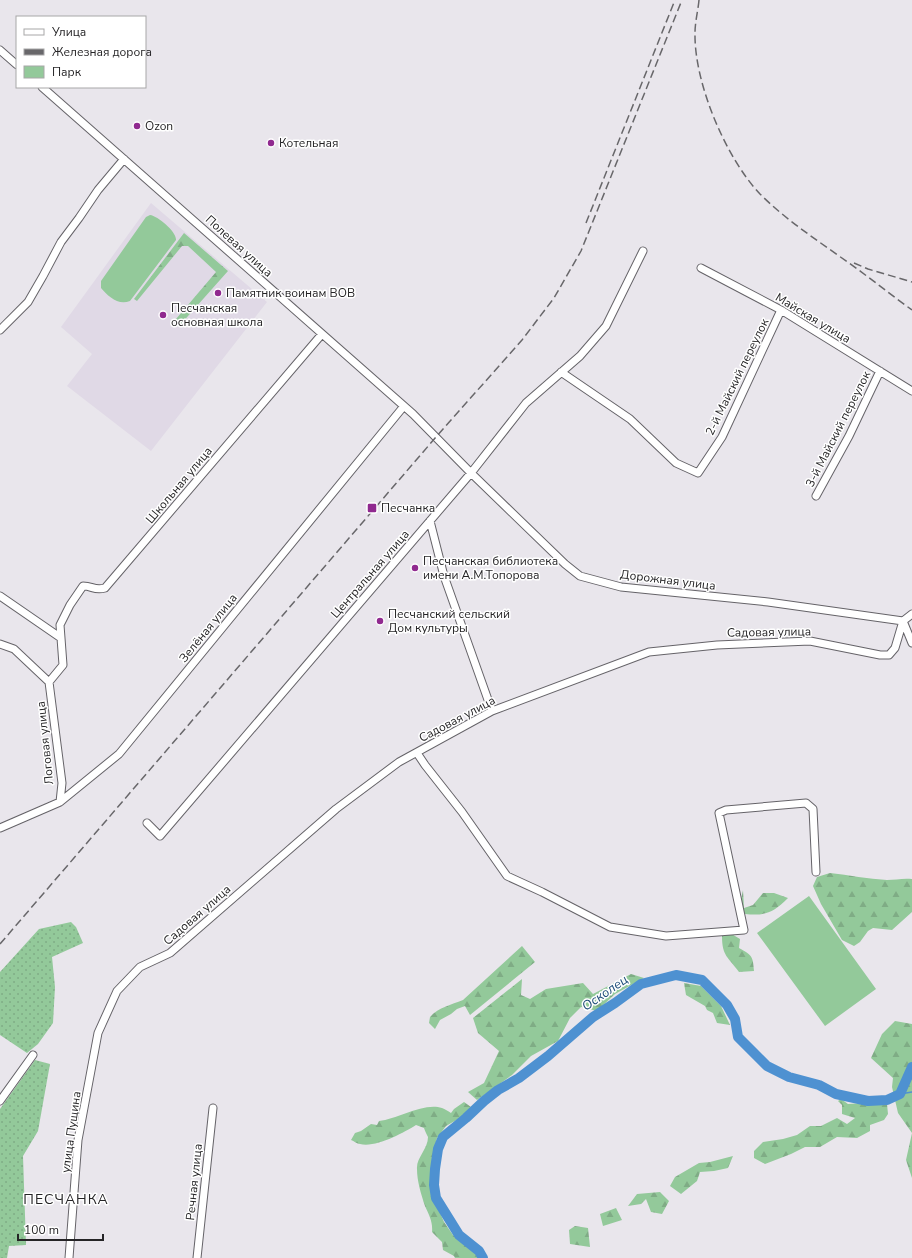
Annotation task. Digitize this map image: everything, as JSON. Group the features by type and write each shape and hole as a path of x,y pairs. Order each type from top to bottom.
{"street":[{"path":"0,50 16,64"},
{"name":"Полевая улица","path":"43,88 404,406 471,473"},
{"path":"0,330 28,302 60,242 98,190 124,159"},
{"name":"Центральная улица","path":"147,823 160,836 471,473 526,403 580,356 606,326 643,251"},
{"name":"Майская улица","path":"700,268 781,310 912,391"},
{"name":"2-й Майский переулок","path":"561,372 630,419 676,463 698,473 722,437 781,310"},
{"name":"Школьная улица","path":"61,638 60,625 70,605 83,586 88,586 98,590 105,588 322,334"},
{"name":"3-й Майский переулок","path":"816,496 850,436 880,371"},
{"name":"Зелёная улица","path":"0,828 60,802 119,754 404,406"},
{"name":"Дорожная улица","path":"471,473 565,564 580,576 621,587 768,602 903,621"},
{"path":"430,521 444,576 492,711"},
{"path":"0,596 61,638 63,665 49,682 14,649 0,644"},
{"path":"912,614 903,621 912,643"},
{"name":"Садовая улица","path":"98,1033 118,991 140,967 170,953 336,809 399,762 492,711 649,652 717,645 810,641 880,655 889,655 895,648 903,621"},
{"name":"Логовая улица","path":"49,682 62,783 60,802"},
{"path":"417,752 425,766 462,812 507,876 610,927 666,936 744,930 719,813 726,810 806,803 813,809 816,872"},
{"path":"62,783 71,792"},
{"name":"улица Пущина","path":"69,1258 78,1140 98,1033"},
{"path":"0,1101 33,1055"},
{"name":"Речная улица","path":"197,1258 213,1108"}],"shaded area":[{"name":"Песчанская основная школа","path":"151,203 267,302 151,451 67,386 92,354 61,327"}],"green space":[{"path":"150,215 158,218 166,225 173,233 176,240 130,301 117,301 110,297 101,288 101,281 146,217"},
{"path":"184,233 228,271 180,325 176,325 176,319 216,272 188,246 182,246 137,301 134,299"},
{"path":"830,873 887,880 912,879 912,912 892,930 873,928 868,931 860,942 854,946 842,940 821,904 813,886 817,877"},
{"path":"743,890 744,908 753,905 763,893 774,893 788,898 778,907 763,914 745,914 740,905"},
{"path":"809,896 876,989 825,1026 757,933"},
{"path":"71,922 76,927 83,943 52,957 55,987 53,1023 38,1044 27,1053 0,1035 0,972 39,929"},
{"path":"730,933 740,939 739,948 751,956 754,971 739,972 726,956 722,943 722,936"},
{"path":"522,946 535,962 470,1015 465,1006 457,1009 440,1020 435,1029 429,1023 430,1017 437,1011 463,1000"},
{"path":"631,974 644,978 615,994 597,1011 581,1007 570,1018 558,1041 531,1056 512,1075 477,1100 468,1092 484,1083 499,1051 478,1033 473,1018 522,979 521,995 530,999 546,989 583,983 593,994"},
{"path":"684,983 701,986 721,1006 730,1025 717,1023 713,1013 707,1010 705,1006 686,995"},
{"path":"895,1021 912,1024 912,1133 898,1113 892,1087 893,1078 871,1058 882,1034"},
{"path":"35,1060 50,1064 38,1131 23,1156 26,1245 9,1246 7,1258 0,1258 0,1109"},
{"path":"841,1099 848,1104 887,1104 888,1114 884,1120 870,1125 870,1131 857,1138 837,1137 820,1147 805,1147 765,1164 754,1158 754,1151 763,1142 797,1135 810,1126 821,1126 837,1118 847,1124 855,1118 842,1114 842,1105 838,1101"},
{"path":"464,1102 471,1107 460,1118 446,1126 437,1138 433,1154 430,1184 433,1196 444,1222 453,1235 476,1252 481,1258 455,1258 443,1250 442,1242 432,1232 431,1222 422,1197 417,1174 418,1161 426,1146 428,1137 424,1128 416,1125 389,1139 374,1144 359,1144 351,1140 355,1133 371,1124 377,1125 379,1121 427,1107 442,1108 451,1113"},
{"path":"912,1133 912,1178 906,1160"},
{"path":"733,1156 728,1168 700,1172 697,1181 681,1194 670,1186 675,1177 699,1163 710,1162"},
{"path":"660,1192 669,1201 662,1214 651,1212 646,1199 641,1204 628,1206 637,1194"},
{"path":"616,1208 622,1220 603,1226 600,1214"},
{"path":"575,1226 588,1228 590,1247 570,1244 569,1230"}],"waterway":[{"name":"Осколец","path":"483,1258 479,1251 459,1235 436,1198 434,1185 435,1169 438,1149 443,1137 498,1090 519,1078 548,1056 593,1017 641,984 676,975 702,980 727,1005 735,1019 738,1037 767,1066 789,1077 819,1085 836,1094 868,1101 887,1100 900,1094 912,1067"},
{"path":"900,1094 912,1092"}],"railway":[{"path":"586,223 675,0"},
{"path":"0,944 436,437 522,340 554,298 581,251 682,0"},
{"path":"699,0 695,33 696,53 700,74 714,119 735,161 747,179 769,203 788,219 912,310"},
{"path":"854,263 868,269 912,282"}],"place":[{"name":"Ozon","path":"137,126"},
{"name":"Котельная","path":"271,143"},
{"name":"Памятник воинам ВОВ","path":"218,293"},
{"name":"Песчанская основная школа","path":"163,315"},
{"name":"Песчанка","path":"372,508"},
{"name":"Песчанская библиотека имени А.М.Топорова","path":"415,568"},
{"name":"Песчанский сельский Дом культуры","path":"380,621"}],"district":[{"name":"ПЕСЧАНКА","path":"66,1199"}]}
